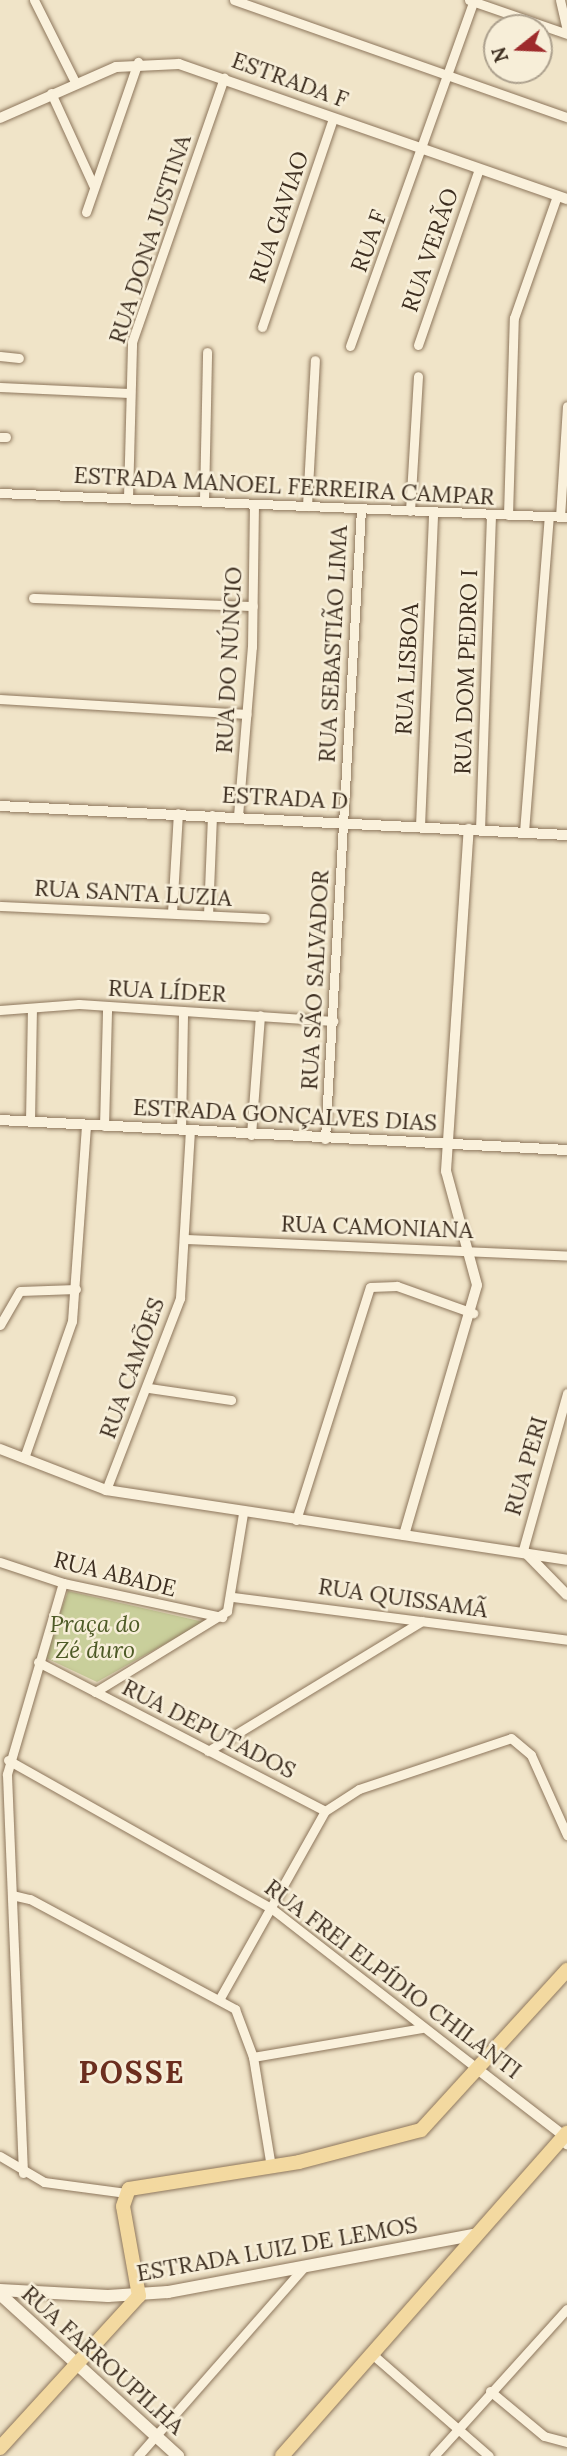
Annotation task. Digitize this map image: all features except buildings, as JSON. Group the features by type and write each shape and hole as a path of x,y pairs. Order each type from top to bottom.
{"main road":[{"path":"0,2448 138,2296 126,2193 140,2184 271,2167 404,2139 428,2126 480,2071 567,1970"},
{"path":"282,2456 477,2234 566,2138"},
{"name":"ESTRADA LUIZ DE LEMOS","path":"0,2292 138,2296 477,2234"},
{"name":"RUA FARROUPILHA","path":"0,2292 178,2456"}],"street":[{"path":"34,0 75,82"},
{"path":"234,0 567,117"},
{"path":"560,0 567,32"},
{"path":"472,1 567,32"},
{"name":"RUA F","path":"350,346 451,77 472,1"},
{"path":"86,212 138,62"},
{"name":"ESTRADA F","path":"0,118 75,82 138,62 180,64 562,197"},
{"name":"RUA DONA JUSTINA","path":"128,498 129,393 140,315 224,78"},
{"path":"51,93 94,187"},
{"name":"RUA GAVIAO","path":"262,327 333,119"},
{"name":"RUA VERÃO","path":"418,345 479,169"},
{"path":"508,515 514,318 562,197"},
{"path":"204,500 207,352"},
{"path":"0,356 19,358"},
{"path":"307,506 315,360"},
{"path":"410,511 418,376"},
{"path":"0,387 129,393"},
{"path":"564,517 567,407"},
{"name":"ESTRADA MANOEL FERREIRA CAMPAR","path":"0,493 204,500 254,505 491,516 564,517"},
{"name":"RUA DO NÚNCIO","path":"238,816 253,606 254,505"},
{"name":"RUA SEBASTIÃO LIMA","path":"342,823 361,509"},
{"name":"RUA LISBOA","path":"420,826 433,513"},
{"name":"RUA DOM PEDRO I","path":"475,830 491,516"},
{"path":"524,832 549,516"},
{"path":"33,598 253,606"},
{"path":"0,699 247,714"},
{"name":"ESTRADA D","path":"0,806 238,816 567,835"},
{"path":"172,913 178,813"},
{"path":"208,915 212,815"},
{"name":"RUA SÃO SALVADOR","path":"325,1139 342,823"},
{"path":"404,1535 474,1313 477,1285 470,1250 449,1191 446,1146 475,830"},
{"name":"RUA SANTA LUZIA","path":"0,906 265,918"},
{"name":"RUA LÍDER","path":"0,1010 32,1011 65,1004 333,1021"},
{"path":"104,1126 107,1008"},
{"path":"30,1121 32,1011"},
{"name":"RUA CAMÕES","path":"106,1490 149,1388 177,1309 185,1239 183,1011"},
{"path":"251,1135 260,1015"},
{"name":"ESTRADA GONÇALVES DIAS","path":"0,1120 446,1146 567,1150"},
{"path":"24,1458 61,1360 75,1289 86,1125"},
{"name":"RUA CAMONIANA","path":"185,1239 567,1256"},
{"path":"296,1520 361,1305 370,1287 382,1283 474,1313"},
{"path":"0,1325 20,1291 75,1289"},
{"path":"149,1388 231,1401"},
{"name":"RUA PERI","path":"523,1550 567,1393"},
{"path":"0,1449 106,1490 243,1513 523,1550 567,1560"},
{"path":"95,1692 222,1617 233,1597 243,1513"},
{"path":"523,1550 567,1595"},
{"name":"RUA ABADE","path":"0,1562 63,1583 222,1617"},
{"path":"23,2173 8,1760 63,1583"},
{"name":"RUA QUISSAMÃ","path":"233,1597 567,1640"},
{"path":"208,1751 422,1621"},
{"name":"RUA DEPUTADOS","path":"38,1662 325,1811"},
{"path":"220,1998 325,1811 359,1789 511,1738 531,1755 567,1835"},
{"name":"RUA FREI ELPÍDIO CHILANTI","path":"8,1760 271,1908 566,2138"},
{"path":"12,1895 220,1998 240,2015 253,2057 271,2167"},
{"path":"253,2057 422,2028"},
{"path":"0,2156 23,2173 126,2193"},
{"path":"138,2456 305,2266"},
{"path":"434,2456 567,2309"},
{"path":"372,2354 455,2432 489,2456"},
{"path":"490,2391 544,2436 567,2442"}],"green space":[{"name":"Praça do Zé duro","path":"68,1591 204,1622 97,1682 44,1657"}],"district":[{"name":"POSSE","path":"132,2072"}]}
